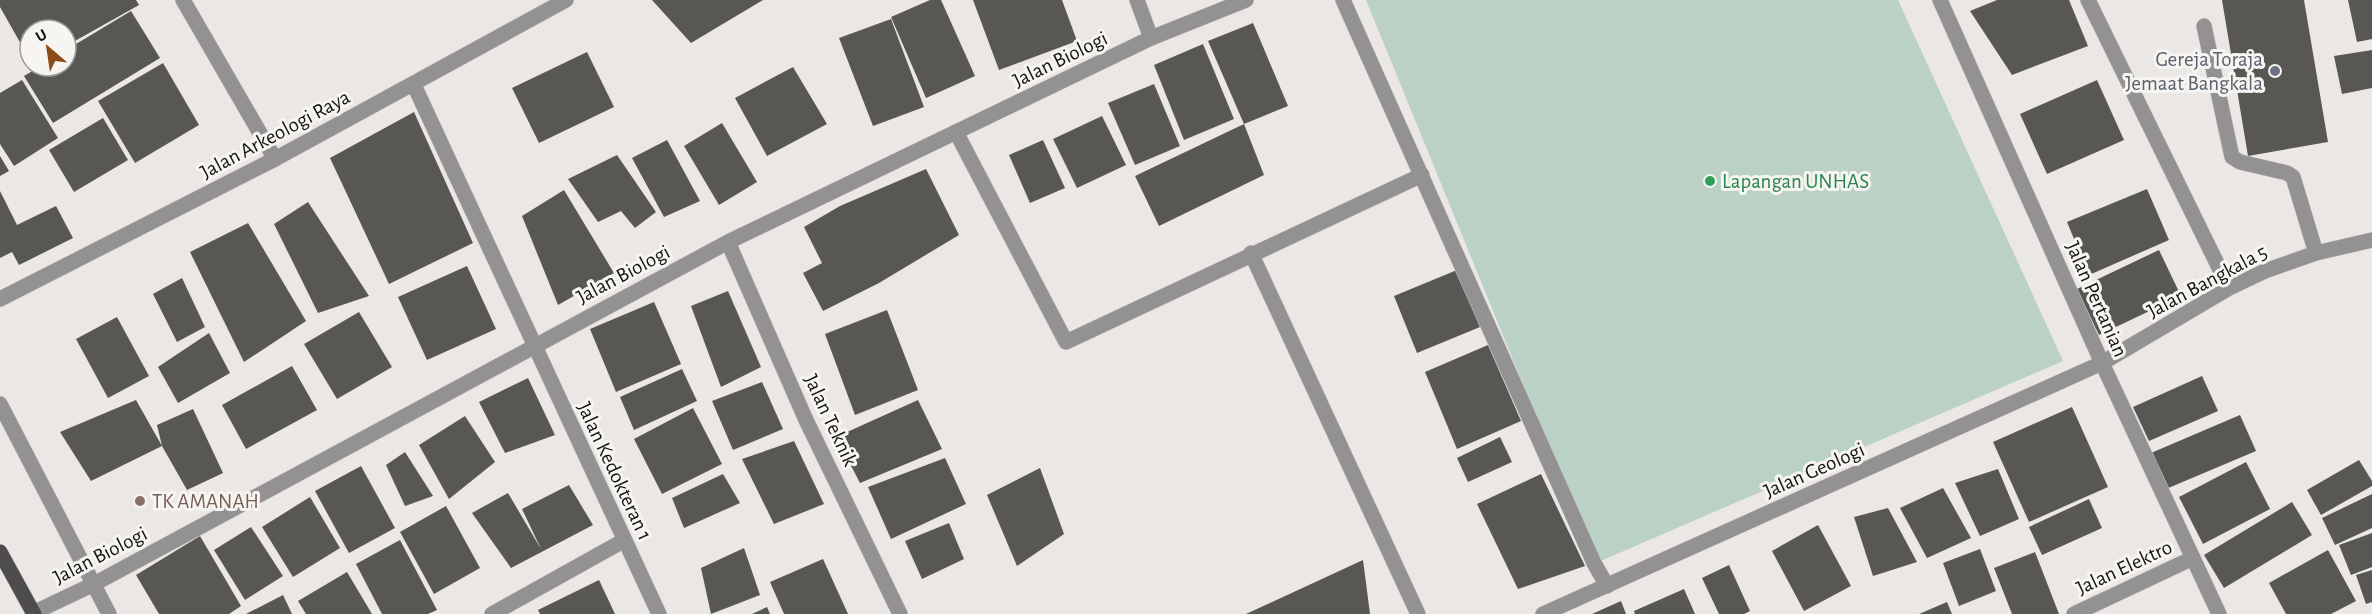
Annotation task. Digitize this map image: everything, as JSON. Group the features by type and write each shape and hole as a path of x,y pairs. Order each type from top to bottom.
{"main road":[{"path":"0,552 34,613"}],"street":[{"path":"183,0 275,159"},
{"name":"Jalan Arkeologi Raya","path":"0,299 275,159 566,0"},
{"path":"1137,0 1151,38"},
{"name":"Jalan Biologi","path":"34,613 93,584 728,242 1151,38 1246,0"},
{"path":"1343,0 1594,563 1607,586"},
{"name":"Jalan Pertanian","path":"1940,0 2102,363 2219,614"},
{"path":"2092,1 2229,288"},
{"path":"2204,26 2232,156 2240,162 2288,173 2293,177 2316,253"},
{"name":"Jalan Kedokteran 1","path":"414,85 623,541 659,614"},
{"path":"956,132 1066,342 1251,253 1422,175"},
{"name":"Jalan Bangkala 5","path":"2102,363 2229,288 2265,271 2316,253 2372,240"},
{"name":"Jalan Teknik","path":"728,242 806,420 900,614"},
{"path":"1251,253 1418,614"},
{"name":"Jalan Geologi","path":"1543,614 2102,363"},
{"path":"0,404 109,614"},
{"path":"492,614 623,541"},
{"name":"Jalan Elektro","path":"2074,614 2193,558"}],"green space":[{"name":"Lapangan UNHAS","path":"1366,0 1898,0 2063,361 1596,563"}],"building":[{"path":"0,0 136,0 139,5 78,39 78,18 18,18 18,39 0,7"},
{"path":"652,0 763,0 691,43"},
{"path":"930,0 941,0 975,76 926,98 891,17"},
{"path":"973,0 1062,0 1077,41 999,70"},
{"path":"1997,0 2069,0 2088,46 2012,75 1970,11"},
{"name":"Gereja Toraja Jemaat Bangkala","path":"2222,0 2304,0 2328,142 2248,156"},
{"path":"2348,0 2372,0 2372,39 2357,42"},
{"path":"131,11 160,58 53,123 25,78 78,78 78,43"},
{"path":"891,19 924,107 873,126 839,38"},
{"path":"1253,23 1288,106 1244,124 1208,41"},
{"path":"1203,44 1234,119 1184,140 1154,65"},
{"path":"2372,50 2372,88 2342,94 2334,56"},
{"path":"587,52 614,107 539,143 512,88"},
{"path":"163,63 199,125 135,163 98,101"},
{"path":"793,67 827,124 767,156 735,98"},
{"path":"22,80 58,138 14,166 0,144 0,93"},
{"path":"2097,80 2124,140 2047,174 2020,114"},
{"path":"1154,84 1180,146 1135,165 1108,103"},
{"path":"414,112 473,243 389,284 330,158"},
{"path":"1102,116 1126,165 1077,188 1053,139"},
{"path":"103,118 128,160 74,192 49,150"},
{"path":"722,123 757,182 719,205 684,146"},
{"path":"1244,124 1264,175 1159,226 1135,176"},
{"path":"667,140 700,201 664,217 632,158"},
{"path":"1043,140 1065,188 1030,203 1009,155"},
{"path":"617,155 656,212 635,228 621,211 598,222 568,179"},
{"path":"0,156 9,171 0,176"},
{"path":"926,169 959,235 879,283 823,311 803,273 822,263 804,227 840,206"},
{"path":"2147,189 2169,240 2089,275 2067,222"},
{"path":"564,190 614,273 558,305 522,216"},
{"path":"0,191 17,225 56,206 73,238 19,265 12,252 0,258"},
{"path":"308,202 369,296 318,313 274,224"},
{"path":"248,223 306,321 244,362 190,252"},
{"path":"2159,250 2181,296 2099,335 2077,289"},
{"path":"467,266 496,329 427,360 398,297"},
{"path":"1457,270 1480,327 1417,353 1394,296"},
{"path":"182,278 205,327 177,342 153,294"},
{"path":"728,291 761,367 721,387 691,306"},
{"path":"654,302 681,364 616,392 590,329"},
{"path":"887,310 918,390 855,415 825,334"},
{"path":"359,312 392,367 337,399 304,344"},
{"path":"117,317 149,376 108,398 76,339"},
{"path":"209,333 230,373 178,403 158,367"},
{"path":"1488,345 1521,421 1457,449 1425,372"},
{"path":"292,366 317,410 246,449 222,405"},
{"path":"682,369 697,401 634,430 620,397"},
{"path":"2202,376 2218,411 2149,441 2133,407"},
{"path":"528,378 555,435 505,453 479,402"},
{"path":"762,382 783,429 733,450 712,401"},
{"path":"136,400 162,446 91,481 60,432"},
{"path":"918,400 942,449 860,483 836,437"},
{"path":"2072,407 2108,487 2029,522 1993,442"},
{"path":"693,408 722,464 662,494 634,439"},
{"path":"193,409 223,473 187,490 162,446 157,425"},
{"path":"2240,415 2256,451 2166,489 2151,453"},
{"path":"465,416 495,462 449,499 419,445"},
{"path":"1500,437 1512,462 1468,482 1457,458"},
{"path":"794,441 824,504 774,524 742,459"},
{"path":"405,452 433,496 405,506 386,465"},
{"path":"945,458 966,504 891,539 868,487"},
{"path":"2359,460 2372,481 2372,486 2321,515 2307,490"},
{"path":"2246,462 2270,509 2203,544 2179,497"},
{"path":"361,466 395,528 349,553 315,491"},
{"path":"1040,468 1064,534 1017,566 987,495"},
{"path":"1998,469 2019,519 1980,536 1955,483"},
{"path":"723,474 740,503 684,528 672,498"},
{"path":"1541,474 1585,566 1518,589 1477,504"},
{"path":"569,485 593,525 511,568 472,513 508,493 541,549 522,509"},
{"path":"1943,488 1971,538 1927,558 1900,508"},
{"path":"2372,494 2372,528 2335,545 2322,518"},
{"path":"310,497 340,548 293,577 262,527"},
{"path":"2089,499 2102,528 2042,555 2029,527"},
{"path":"2292,502 2312,535 2224,588 2204,555"},
{"path":"446,506 480,568 434,594 400,532"},
{"path":"1888,508 1917,562 1873,576 1854,517"},
{"path":"949,523 964,559 922,579 905,541"},
{"path":"1818,525 1851,586 1804,611 1772,551"},
{"path":"251,527 283,576 245,600 214,550"},
{"path":"2372,533 2372,567 2351,575 2339,545"},
{"path":"200,536 241,606 229,614 159,614 136,575"},
{"path":"400,540 437,610 428,614 382,614 356,564"},
{"path":"744,548 760,595 711,614 701,568"},
{"path":"1980,549 1996,591 1959,606 1943,563"},
{"path":"2328,550 2356,601 2331,614 2286,614 2269,583"},
{"path":"2035,552 2059,614 2012,614 1994,568"},
{"path":"823,559 848,614 784,614 770,582"},
{"path":"1363,560 1370,614 1246,614"},
{"path":"1729,565 1750,611 1744,614 1719,614 1702,578"},
{"path":"2372,570 2372,602 2366,604 2356,575"},
{"path":"347,572 372,614 306,614 298,601"},
{"path":"599,580 615,614 540,614 538,610"},
{"path":"1684,589 1695,614 1635,614 1634,611"},
{"path":"283,595 292,614 246,614"},
{"path":"1621,601 1626,614 1592,614"},
{"path":"1947,602 1952,614 1919,614"},
{"path":"767,607 770,614 752,614"}],"place":[{"name":"Gereja Toraja Jemaat Bangkala","path":"2275,71"},
{"name":"Lapangan UNHAS","path":"1710,181"},
{"name":"TK AMANAH","path":"140,501"}]}
